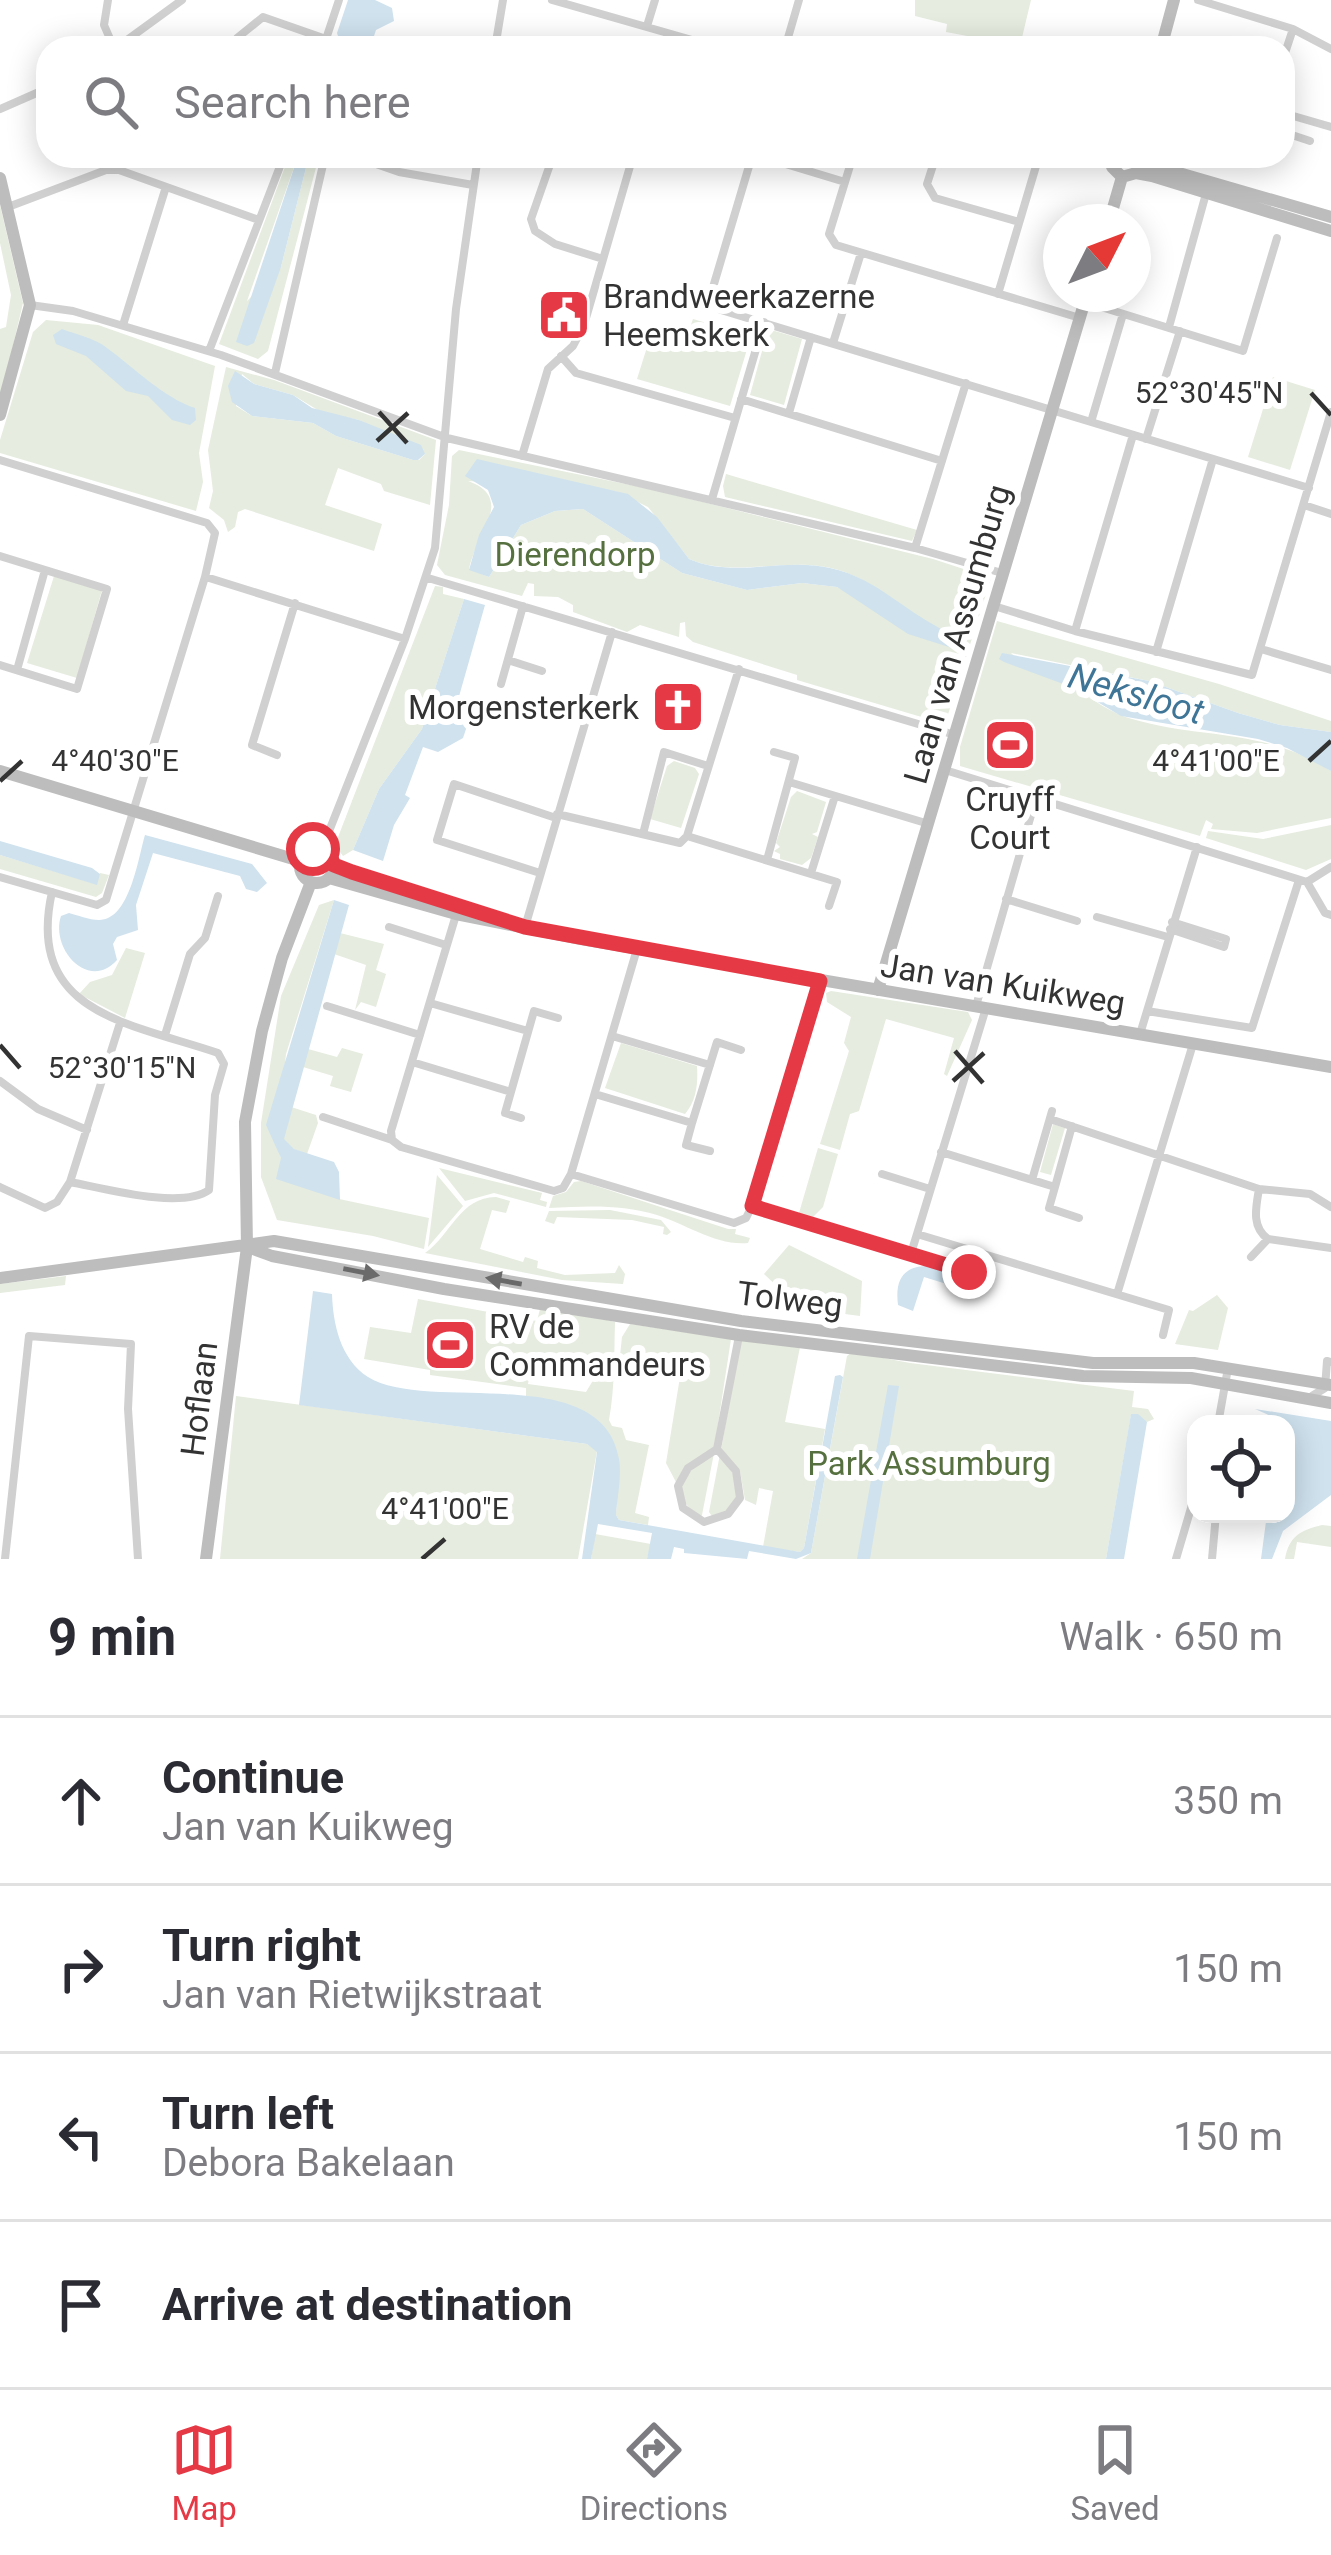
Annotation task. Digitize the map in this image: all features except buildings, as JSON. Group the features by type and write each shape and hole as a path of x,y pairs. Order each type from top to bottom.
{"street":[{"path":"109,0 104,26 109,36"},
{"path":"132,36 182,0"},
{"path":"328,36 339,0"},
{"path":"497,36 502,0"},
{"path":"552,0 677,36"},
{"path":"647,26 655,0"},
{"path":"788,36 799,0"},
{"path":"1164,36 1174,0"},
{"path":"1198,0 1293,28 1331,48"},
{"path":"239,36 263,17 307,36"},
{"path":"1290,36 1293,28"},
{"path":"0,110 36,94"},
{"path":"1295,117 1331,128"},
{"path":"1295,137 1310,141"},
{"path":"209,351 279,168"},
{"path":"274,374 322,168"},
{"path":"388,168 473,185"},
{"path":"322,849 428,578 439,526 456,309 476,168"},
{"path":"549,168 531,219 535,231 555,244 603,259"},
{"path":"522,457 548,369 578,338 630,168"},
{"path":"751,168 711,294 713,304 722,310 1309,488"},
{"path":"797,168 845,182"},
{"path":"849,168 829,234 836,245 1080,318"},
{"path":"932,168 927,184 935,198 1019,222"},
{"path":"998,294 1035,168"},
{"path":"1117,204 1135,168"},
{"path":"1139,168 1331,217"},
{"path":"8,207 106,170 119,170 259,220"},
{"path":"0,178 30,305 0,415"},
{"path":"1208,187 1331,231"},
{"path":"1168,327 1208,187"},
{"path":"123,326 165,190"},
{"path":"1118,312 1243,351 1277,238"},
{"path":"832,343 861,253"},
{"path":"30,305 73,311 209,351 447,438 915,548 1002,573"},
{"name":"Laan van Assumburg","path":"878,990 1082,312"},
{"path":"1091,422 1123,314"},
{"path":"712,499 764,322"},
{"path":"1146,439 1180,331"},
{"path":"789,413 811,337"},
{"path":"561,356 576,373 735,418"},
{"path":"915,548 966,383"},
{"path":"741,399 942,461"},
{"path":"994,606 1076,632 1252,675 1331,412"},
{"path":"1076,632 1133,435"},
{"path":"1156,652 1213,459"},
{"path":"0,460 207,523 215,533 106,900 97,905 0,877"},
{"path":"1304,506 1331,514"},
{"path":"0,556 107,590 76,689 0,665"},
{"path":"16,670 45,570"},
{"path":"205,577 405,639"},
{"path":"428,578 956,735"},
{"path":"277,755 252,745 295,603"},
{"path":"501,684 523,606"},
{"path":"525,927 612,632"},
{"path":"1261,650 1331,670"},
{"path":"508,660 542,671"},
{"path":"540,873 437,840 454,784 557,816 680,843 687,836 739,669"},
{"path":"643,834 664,752 708,766"},
{"path":"767,860 795,758 774,752"},
{"path":"945,770 1303,881 1324,913 1331,915"},
{"path":"0,771 300,861"},
{"path":"789,782 929,824"},
{"path":"811,874 835,796"},
{"path":"905,1253 912,1250 941,1152 1036,798"},
{"path":"687,836 837,882 829,906"},
{"path":"1140,1034 1197,847"},
{"path":"322,849 333,858 332,872 310,882 301,873 300,861 309,850 322,849"},
{"path":"1303,881 1331,868"},
{"name":"Jan van Kuikweg","path":"332,872 457,910 637,950 1331,1067"},
{"name":"Jan van Kuikweg","path":"1147,1011 1252,1028 1303,881"},
{"name":"Hoflaan","path":"206,1559 247,1246 245,1122 282,958 310,882"},
{"path":"52,892 46,918 52,965 84,1005 218,1053 224,1064 214,1094 209,1190 200,1196 137,1195 70,1181"},
{"path":"165,1035 190,954 205,938 218,896"},
{"path":"1006,899 1077,921"},
{"path":"392,1140 457,910"},
{"path":"1097,917 1226,939 1224,946 1170,930"},
{"path":"389,927 446,945"},
{"path":"323,1117 401,1147 554,1191 563,1188 637,950"},
{"path":"571,1174 734,1223 746,1218 820,981"},
{"path":"430,1003 528,1031"},
{"path":"327,1006 419,1035"},
{"path":"521,1118 506,1113 534,1011 557,1018"},
{"path":"0,1187 45,1208 57,1202 70,1181 121,1022"},
{"path":"612,1036 710,1065"},
{"path":"710,1151 686,1145 716,1042 741,1050"},
{"path":"1112,1294 1118,1291 1193,1044"},
{"path":"412,1062 511,1092"},
{"path":"0,1081 38,1109 87,1130"},
{"path":"595,1094 692,1123"},
{"path":"1033,1180 1051,1115 1259,1189 1310,1194 1331,1207"},
{"path":"1072,1126 1049,1208 1079,1218"},
{"path":"941,1152 1055,1187"},
{"path":"882,1174 930,1189"},
{"path":"1259,1189 1255,1219 1268,1239 1331,1248"},
{"path":"752,1206 969,1272"},
{"path":"917,1234 1169,1310 1163,1335"},
{"path":"1251,1257 1268,1239"},
{"name":"Tolweg","path":"0,1278 282,1242 741,1321 1093,1363 1194,1364 1328,1384"},
{"name":"Tolweg","path":"247,1246 272,1256 444,1289 739,1335 1083,1376 1184,1378 1331,1403"},
{"name":"Tolweg","path":"717,1449 739,1335"},
{"path":"5,1559 5,1497 29,1336 131,1345 128,1409 138,1559"},
{"path":"1299,1400 1320,1394 1328,1384 1327,1361 1331,1362"},
{"path":"1219,1415 1228,1368"},
{"path":"717,1449 736,1471 740,1498 728,1514 704,1522 683,1508 678,1486 688,1468 717,1449"},
{"path":"1176,1559 1187,1522"},
{"path":"1212,1559 1215,1523"}],"green space":[{"path":"915,0 1031,0 1022,36 967,36 946,32 947,24 915,16"},
{"path":"285,168 294,168 247,301 281,267 306,168 316,168 268,351 258,359 219,344"},
{"path":"0,205 23,303 0,401 0,329 6,327 11,295 0,243"},
{"path":"693,319 751,336 730,406 637,379 654,325 687,336"},
{"path":"46,320 98,325 215,366 199,453 203,482 196,511 0,453 33,332"},
{"path":"768,329 802,339 784,405 750,395"},
{"path":"226,367 436,440 430,505 384,491 381,484 338,468 325,505 382,524 374,551 245,509 238,512 235,527 228,532 224,520 209,508 213,491 208,450","holes":["242,374 254,384 293,395 321,412 359,420 425,454 413,460 336,436 313,423 252,416 236,406"]},
{"path":"1273,377 1315,390 1290,470 1248,457"},
{"name":"Dierendorp","path":"459,450 650,489 933,559 991,578 945,724 797,680 797,675 693,642 686,636 685,622 680,623 679,637 640,625 627,632 573,612 573,605 558,597 534,596 534,584 528,583 522,596 445,575 437,565 449,505 452,456","holes":["468,481 615,491 648,507 689,559 721,567 837,569 867,582 936,628 868,604 837,587 802,583 747,590 682,573 583,509 555,511 521,525 489,577 469,569 491,507 482,488"]},
{"path":"726,474 917,530 912,541 725,497"},
{"path":"54,576 102,590 77,678 27,663"},
{"path":"435,586 443,587 443,594 464,599 422,729 379,789 353,850 343,856 335,845"},
{"path":"997,621 1331,721 1331,732 1280,725 1149,681 1011,653 1034,671 1124,716 1257,741 1306,757 1331,771 1331,818 1257,833 1211,829 1213,824 1206,820 1200,836 960,766 960,747"},
{"path":"674,761 699,774 681,828 650,819 667,766"},
{"path":"797,791 826,802 817,832 812,834 818,837 811,858 802,865 780,859 774,851 780,847 776,843"},
{"path":"1331,825 1331,859 1306,870 1206,838 1208,831 1263,839"},
{"path":"0,855 96,884 100,873 109,875 96,897 0,869"},
{"path":"334,900 286,1054 276,1142 281,1158 339,1199 429,1218 424,1249 277,1220 261,1177 261,1123 281,996 319,905"},
{"path":"340,933 384,944 376,970 386,974 376,1007 361,1002 355,1010 366,965 334,954"},
{"path":"126,948 145,953 125,1018 79,994 90,982 112,975"},
{"path":"826,993 968,1012 972,1020 947,1076 954,1038 886,1019 859,1111 850,1114 840,1150 820,1144 849,1051 844,1043 851,1017 827,1002"},
{"path":"621,1043 697,1066 696,1091 685,1114 605,1088"},
{"path":"342,1048 363,1054 351,1092 330,1086 333,1076 303,1067 308,1049 337,1057"},
{"path":"291,1107 316,1115 318,1123 307,1154 283,1139"},
{"path":"1053,1124 1065,1128 1051,1175 1040,1172"},
{"path":"818,1148 838,1154 823,1207 813,1217 799,1213"},
{"path":"439,1168 542,1193 540,1200 547,1202 546,1207 494,1193 465,1201"},
{"path":"437,1175 463,1206 428,1247"},
{"path":"581,1181 736,1229 735,1234 750,1238 748,1243 724,1241 630,1209 549,1208 553,1196"},
{"path":"496,1197 510,1201 506,1213 492,1210 480,1249 523,1262 525,1257 538,1261 537,1268 565,1275 615,1273 619,1265 625,1274 623,1284 562,1280 425,1253 473,1203"},
{"path":"610,1210 661,1220 671,1232 663,1234 664,1227 632,1220 557,1217 554,1224 545,1221 549,1211"},
{"path":"789,1245 862,1281 860,1316 800,1308 764,1274"},
{"path":"66,1276 65,1285 0,1293 0,1284"},
{"path":"1217,1295 1228,1308 1218,1350 1175,1344 1189,1310"},
{"path":"418,1299 537,1321 541,1305 615,1322 609,1420 622,1428 626,1440 649,1445 635,1513 649,1517 648,1525 619,1520 616,1515 619,1460 588,1414 526,1396 526,1388 430,1375 430,1370 364,1359 370,1327 411,1333","holes":["533,1356 600,1369 586,1392 528,1384"]},
{"path":"630,1324 731,1339 714,1450 692,1462 677,1484 666,1463 680,1377 666,1373 666,1366 620,1356 622,1337"},
{"path":"740,1338 801,1342 785,1422 825,1429 800,1552 763,1547 773,1491 759,1488 756,1505 745,1500 740,1471 721,1451"},
{"name":"Park Assumburg","path":"852,1352 1134,1391 1132,1407 1148,1409 1154,1419 1147,1422 1131,1415 1106,1559 802,1559 811,1553 847,1356"},
{"path":"236,1396 587,1444 597,1451 578,1559 220,1559"},
{"path":"714,1453 699,1519 679,1496 684,1476"},
{"path":"720,1454 739,1483 735,1505 714,1519 709,1512"},
{"path":"1331,1526 1331,1547 1297,1542 1294,1559 1285,1559 1297,1535"},
{"path":"595,1534 651,1544 647,1559 591,1559"}],"water":[{"path":"348,0 375,0 392,8 394,21 374,36 337,33"},
{"path":"294,168 306,168 281,267 254,343 236,342"},
{"path":"62,329 102,345 160,390 195,408 196,420 190,425 172,420 148,396 126,391 86,356 56,344 53,335"},
{"path":"235,371 312,408 359,420 421,445 425,454 413,460 336,436 313,423 252,416 232,402 228,386"},
{"path":"477,459 628,494 657,517 689,559 706,565 812,565 848,573 955,635 952,648 908,634 837,587 802,583 747,590 682,573 583,509 555,511 521,525 489,577 469,570 479,535 494,507 488,490 465,476"},
{"path":"464,599 485,605 454,714 467,726 463,738 438,752 423,747 405,795 410,798 394,825 383,861 353,850 379,789 422,729"},
{"name":"Neksloot","path":"1002,653 1149,681 1280,725 1331,732 1331,771 1258,739 1121,716 1074,688 1004,662 999,659"},
{"path":"145,835 252,864 267,883 257,892 246,889 240,876 153,853 136,905 138,930 117,937 113,944 117,960 106,969 84,969 61,941 61,916 69,913 99,920 118,910 131,886"},
{"path":"0,841 92,868 100,874 97,885 0,855"},
{"path":"334,900 349,905 284,1139 294,1149 334,1162 340,1200 276,1179 281,1158 266,1125"},
{"path":"926,1266 967,1277 973,1284 966,1294 966,1290 924,1277 913,1311 898,1305 902,1277"},
{"path":"313,1291 332,1294 336,1328 345,1350 368,1377 395,1387 509,1394 581,1409 606,1428 619,1459 619,1520 800,1552 835,1376 840,1375 811,1553 796,1559 749,1551 747,1559 684,1553 674,1547 671,1559 647,1559 652,1533 598,1524 591,1559 582,1559 597,1452 587,1444 299,1405"},
{"path":"888,1385 899,1386 870,1559 857,1559"},
{"path":"1131,1414 1147,1422 1124,1559 1106,1559"},
{"path":"1295,1415 1331,1421 1331,1495 1295,1522"},
{"path":"1266,1523 1294,1523 1283,1531 1272,1559 1261,1559"}],"place":[{"name":"Brandweerkazerne Heemskerk","path":"564,315"},
{"name":"Morgensterkerk","path":"678,707"},
{"name":"Cruyff Court","path":"1010,745"},
{"name":"RV de Commandeurs","path":"450,1345"}],"route":[{"path":"313,849 328,852 334,865 352,872 525,927 820,981 752,1206 969,1272"}]}
